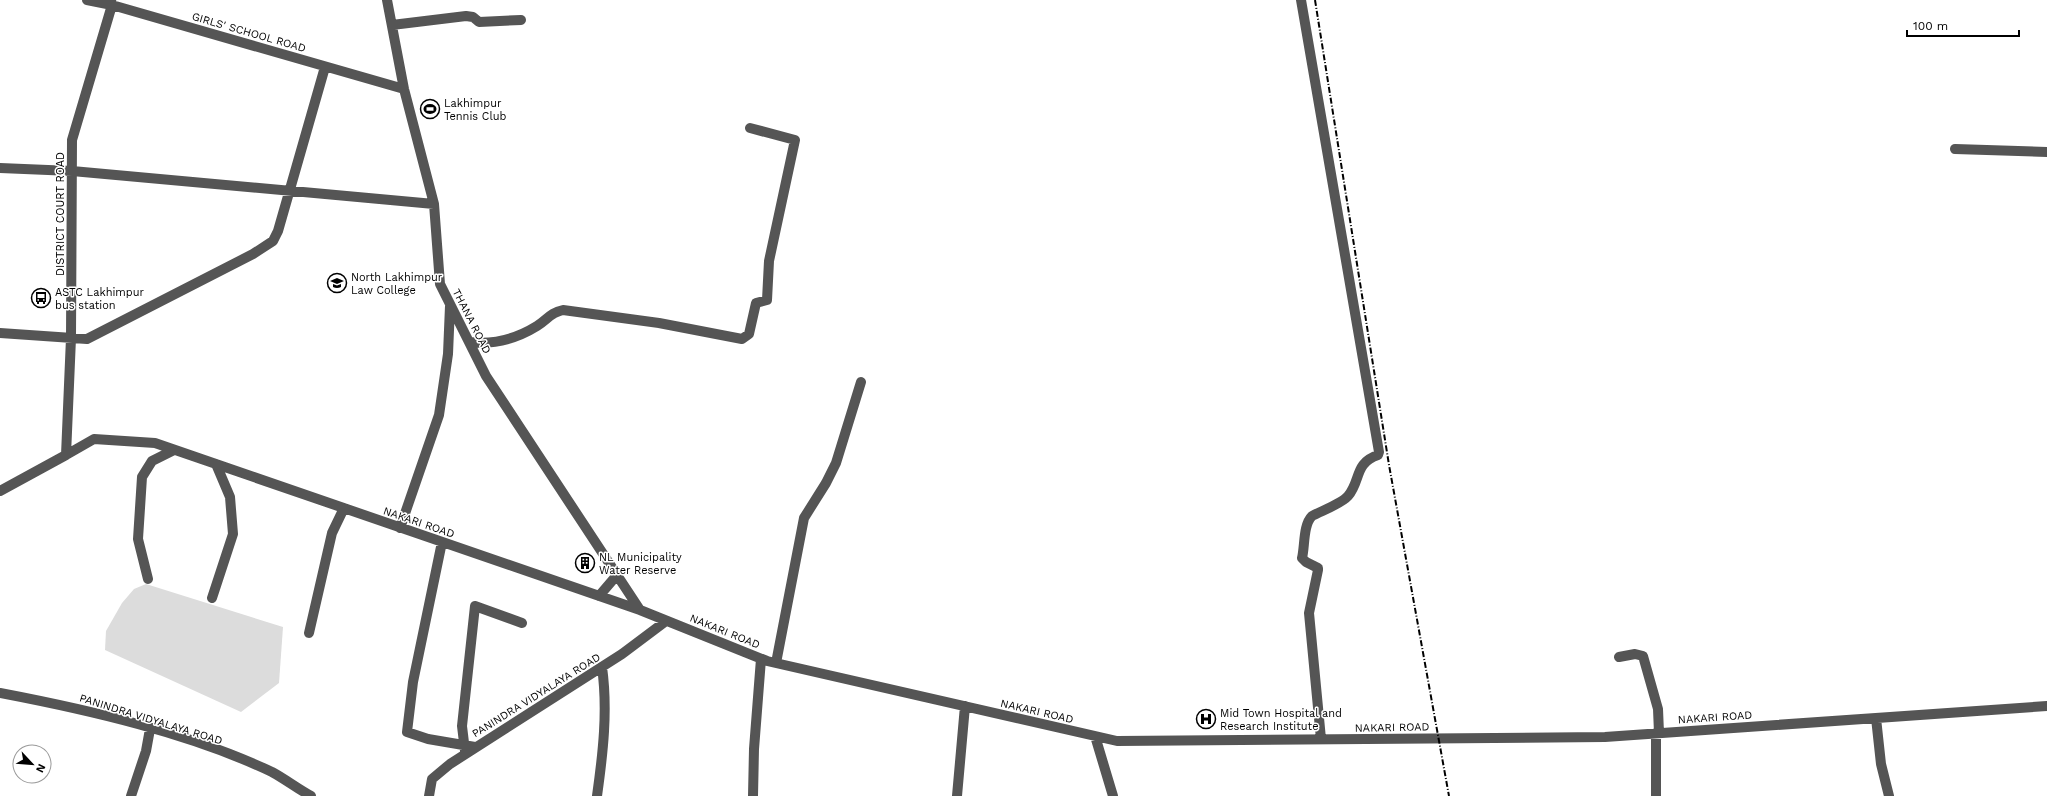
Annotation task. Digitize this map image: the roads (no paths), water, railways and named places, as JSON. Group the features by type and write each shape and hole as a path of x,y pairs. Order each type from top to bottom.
{"street":[{"name":"GIRLS' SCHOOL ROAD","path":"87,0 112,3 404,90"},
{"name":"THANA ROAD","path":"387,0 404,90 434,204 440,284 486,376 640,610"},
{"path":"1301,0 1379,452 1378,455 1366,460 1358,471 1355,482 1347,497 1309,519 1302,558 1306,562 1318,568 1309,613 1321,739"},
{"name":"DISTRICT COURT ROAD","path":"66,454 71,338 72,140 112,3"},
{"path":"392,25 466,16 473,17 480,22 521,20"},
{"path":"0,332 87,339 253,254 273,241 278,232 290,192 325,67"},
{"path":"469,342 487,344 506,341 538,326 554,312 564,310 660,323 742,339 749,334 756,303 767,300 770,261 794,140 750,128"},
{"path":"1955,149 2047,152"},
{"path":"0,168 72,171 434,204"},
{"path":"400,528 439,415 448,354 450,304"},
{"path":"776,663 804,518 826,484 836,463 861,382"},
{"name":"NAKARI ROAD","path":"66,454 94,439 155,443 640,610 761,659 1117,741 1605,737 2047,706"},
{"path":"148,579 138,539 142,477 152,461 174,450"},
{"path":"0,491 66,454"},
{"path":"212,598 234,534 230,497 216,464"},
{"path":"309,633 332,532 344,508"},
{"path":"442,542 413,682 407,732 465,749 462,726 475,606 522,623"},
{"path":"599,596 617,575"},
{"name":"PANINDRA VIDYALAYA ROAD","path":"429,796 432,779 465,749 475,747 602,667 666,621"},
{"path":"1619,657 1635,654 1643,656 1658,709 1656,796"},
{"path":"753,796 754,749 761,659"},
{"path":"597,796 605,737 605,690 602,667"},
{"name":"PANINDRA VIDYALAYA ROAD","path":"0,693 94,712 198,743 274,773 311,796"},
{"path":"957,796 965,706"},
{"path":"1876,718 1881,764 1889,796"},
{"path":"131,796 146,751 150,729"},
{"path":"1095,736 1113,796"}],"railway":[{"path":"1315,0 1389,465 1449,796"}],"place":[{"name":"Lakhimpur Tennis Club","path":"430,109"},
{"name":"North Lakhimpur Law College","path":"337,283"},
{"name":"ASTC Lakhimpur bus station","path":"41,298"},
{"name":"NL Municipality Water Reserve","path":"585,563"},
{"name":"Mid Town Hospital and Research Institute","path":"1206,719"}]}
